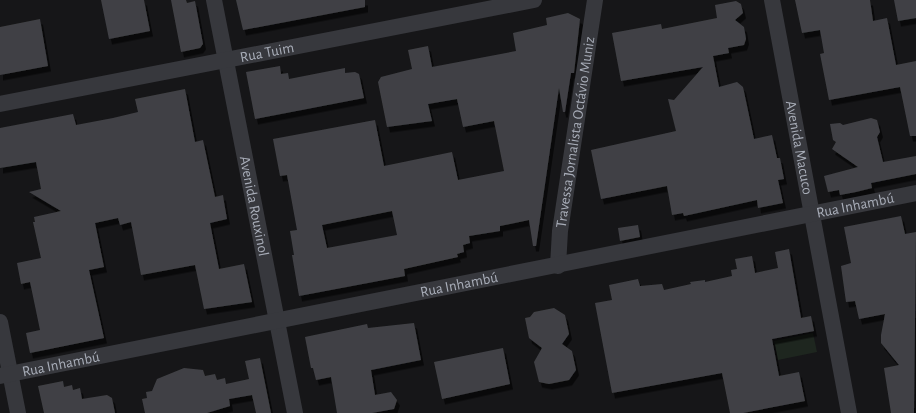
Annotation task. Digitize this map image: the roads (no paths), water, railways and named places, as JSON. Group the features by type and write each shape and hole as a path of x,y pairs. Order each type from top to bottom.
{"street":[{"name":"Avenida Rouxinol","path":"214,0 295,413"},
{"name":"Rua Tuim","path":"0,104 225,60 490,4 534,0"},
{"name":"Travessa Jornalista Octávio Muniz","path":"558,266 560,231 594,0"},
{"name":"Avenida Macuco","path":"772,0 849,413"},
{"name":"Rua Inhambú","path":"5,375 916,193"},
{"path":"0,322 5,375 18,413"}]}
